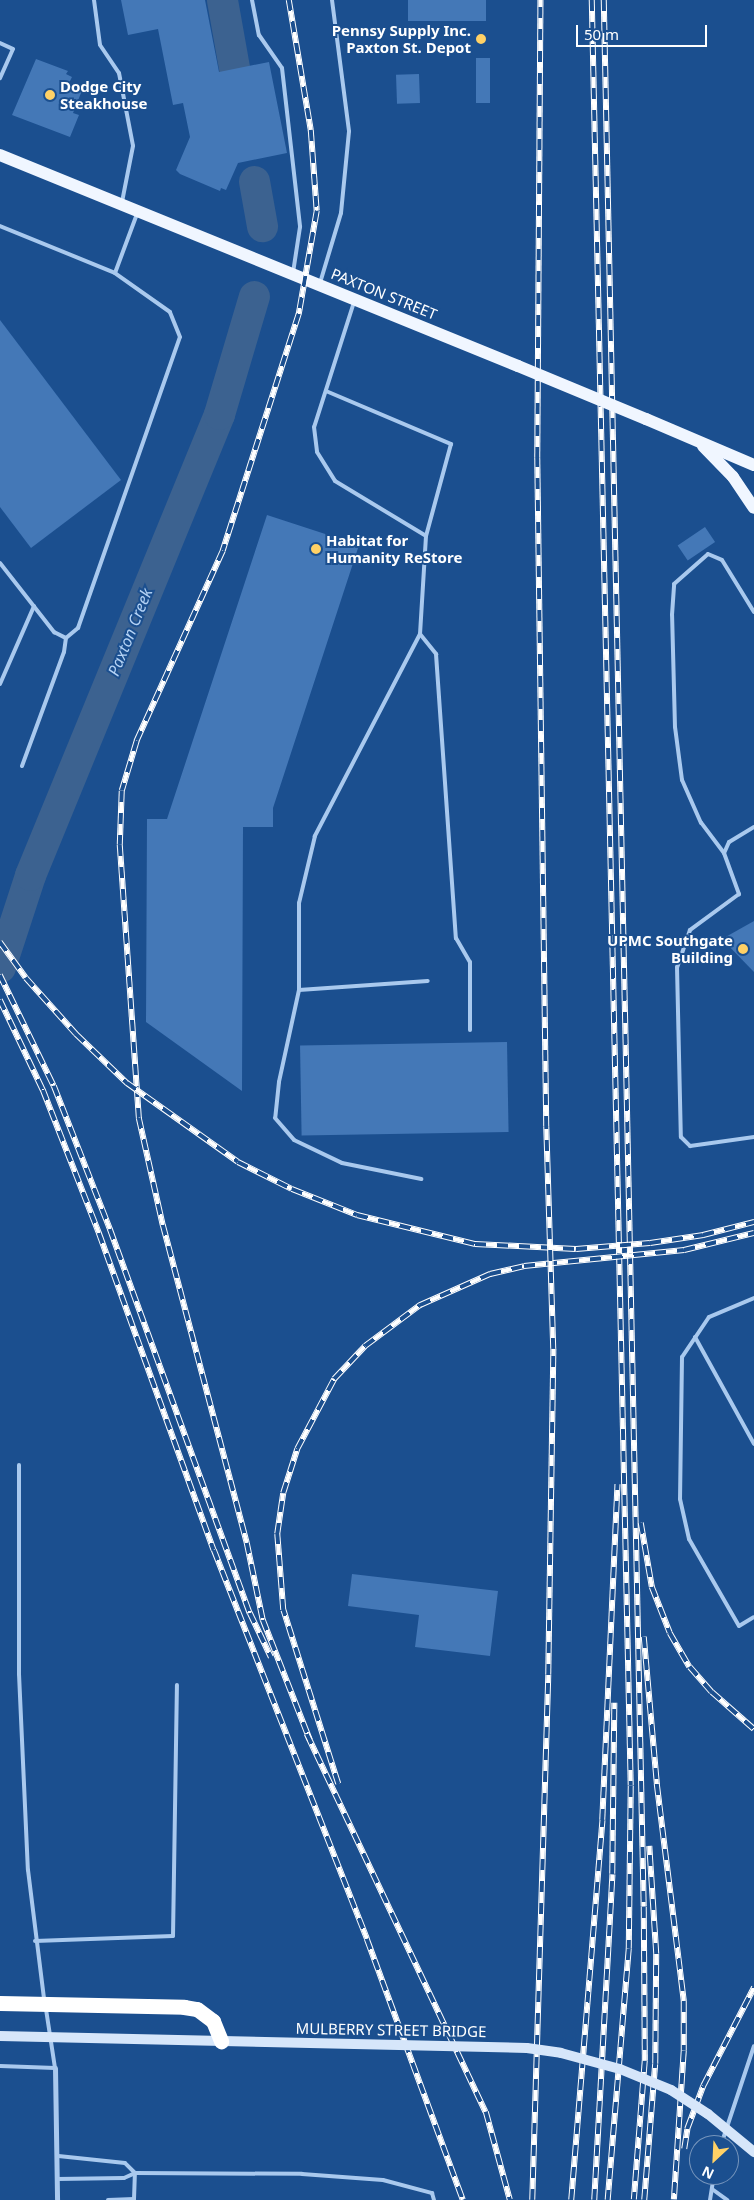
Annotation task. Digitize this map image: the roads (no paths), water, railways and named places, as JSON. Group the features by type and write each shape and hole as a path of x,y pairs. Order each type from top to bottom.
{"highway":[{"path":"0,2003 184,2007 197,2009 214,2021 221,2040"}],"main road":[{"name":"PAXTON STREET","path":"0,156 355,299 691,437 754,465"},
{"path":"691,437 719,461 754,508"},
{"name":"MULBERRY STREET BRIDGE","path":"0,2036 527,2048 561,2053 620,2069 671,2090 708,2114 754,2152"}],"street":[{"path":"55,2068 58,2156 57,2200"}],"lane":[{"path":"94,0 100,45 119,74 133,146 122,204"},
{"path":"252,0 259,35 282,68 300,227 293,274"},
{"path":"320,285 341,213 349,131 332,0"},
{"path":"0,43 13,48 0,78"},
{"path":"115,273 138,211"},
{"path":"0,226 115,273 170,312 180,337 78,628 66,638 64,652 22,766"},
{"path":"355,299 314,427 317,452 335,480 426,536"},
{"path":"326,391 452,444 426,536 420,634 315,836 299,903 299,990 279,1082 275,1118 294,1140 342,1163 421,1179"},
{"path":"754,612 722,560 708,554 674,584 672,615 675,727 682,780 701,823 724,853 739,894 690,930 677,967 681,1137 690,1146 754,1137"},
{"path":"0,564 54,632 66,638"},
{"path":"0,684 34,606"},
{"path":"420,634 436,654 456,938 470,962 470,1030"},
{"path":"724,853 729,842 754,827"},
{"path":"299,990 428,981"},
{"path":"754,1298 709,1316 682,1357 680,1499 690,1539 739,1626 754,1617"},
{"path":"695,1338 754,1444"},
{"path":"0,2066 55,2068 35,1941 19,1674 18,1465"},
{"path":"35,1941 173,1936 177,1685"},
{"path":"724,2135 754,2046"},
{"path":"58,2156 125,2163 135,2173 134,2200 108,2200"},
{"path":"57,2179 124,2178 135,2173 302,2174 383,2180 432,2193 434,2200"},
{"path":"710,2200 713,2185"},
{"path":"712,2189 726,2200"}],"waterway":[{"name":"Paxton Creek","path":"222,0 242,112"},
{"name":"Paxton Creek","path":"254,181 262,226"},
{"name":"Paxton Creek","path":"0,967 30,875 219,414 254,296"}],"railway":[{"path":"289,0 311,130 317,211 299,314 223,551 137,741 122,791 120,845 139,1118 163,1225 247,1543 263,1620 310,1740"},
{"path":"532,2200 548,1675 553,1349 546,1127 537,458 540,0"},
{"path":"592,0 631,1786 629,1949 608,2200"},
{"path":"604,0 644,1907 645,2061 634,2200"},
{"path":"0,942 26,978 76,1034 127,1083 238,1162 292,1189 357,1215 475,1244 576,1249 650,1243 703,1235 754,1222"},
{"path":"0,975 54,1086 110,1229 250,1613 271,1657"},
{"path":"0,1000 43,1090 99,1233 214,1550 367,1939 463,2200"},
{"path":"338,1784 283,1610 277,1534 283,1493 297,1449 334,1379 365,1346 420,1305 490,1274 524,1266 684,1250 754,1233"},
{"path":"571,2200 602,1820 617,1484"},
{"path":"641,1523 652,1587 670,1633 690,1667 712,1692 754,1729"},
{"path":"644,1637 657,1784 684,2001 684,2051 674,2200"},
{"path":"594,2200 612,1874 614,1703"},
{"path":"307,1734 486,2112 510,2200"},
{"path":"644,2200 655,2064 656,1954 649,1846"},
{"path":"684,2149 687,2129 703,2086 754,1987"}],"place":[{"name":"Pennsy Supply Inc. Paxton St. Depot","path":"481,39"},
{"name":"Dodge City Steakhouse","path":"50,95"},
{"name":"Habitat for Humanity ReStore","path":"316,549"},
{"name":"UPMC Southgate Building","path":"743,949"}]}
